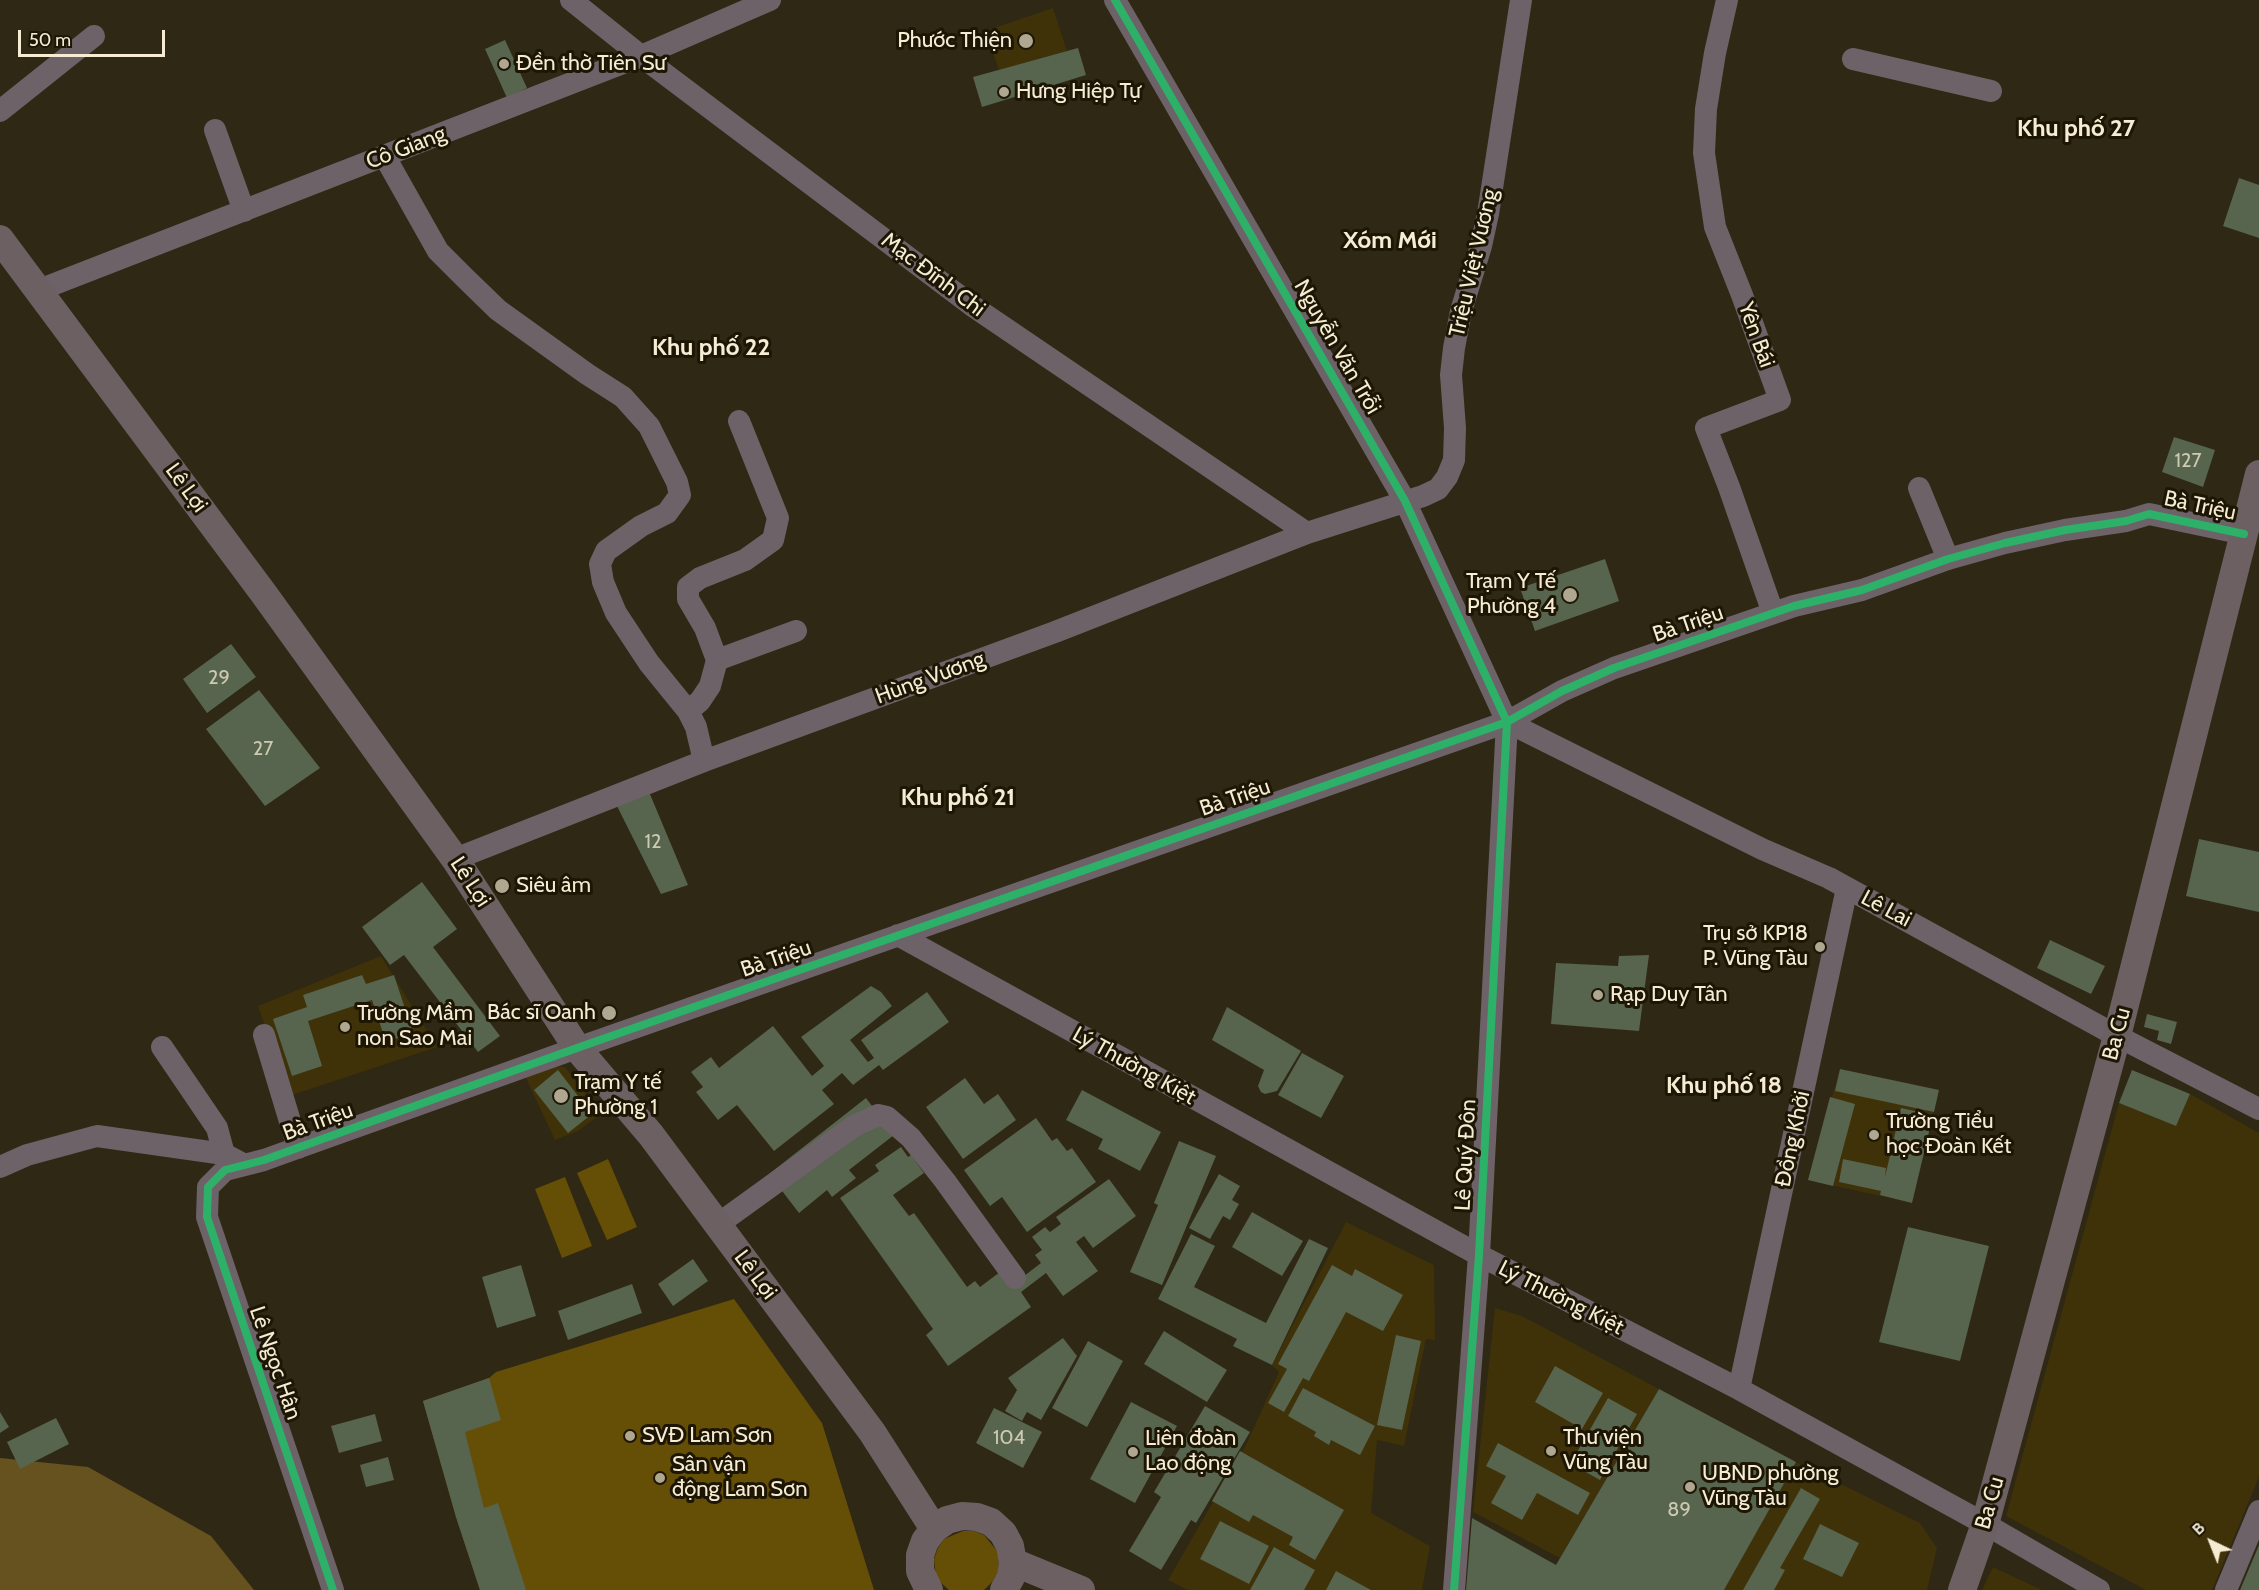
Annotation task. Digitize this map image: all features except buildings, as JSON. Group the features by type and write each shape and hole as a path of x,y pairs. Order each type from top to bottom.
{"main road":[{"name":"Lê Lợi","path":"0,239 264,594 455,859 577,1048 651,1135 872,1432 934,1529"},
{"name":"Ba Cu","path":"1962,1590 1985,1524 2117,1036 2259,474"},
{"path":"929,1590 920,1571 920,1555 925,1541 934,1529 947,1520 962,1516 977,1517 991,1522 1003,1533 1010,1546 1013,1562 1011,1577 1004,1590"},
{"path":"1013,1562 1081,1590"}],"street":[{"name":"Mạc Đĩnh Chi","path":"572,0 641,56 974,307 1307,533"},
{"name":"Cô Giang","path":"39,290 641,56 770,0"},
{"name":"Nguyễn Văn Trỗi","path":"1115,0 1406,501 1508,722"},
{"name":"Triệu Việt Vương","path":"1406,501 1438,489 1447,477 1454,460 1452,375 1454,348 1461,311 1481,246 1488,214 1521,0"},
{"name":"Yên Bái","path":"1727,0 1706,109 1704,153 1715,228 1780,400 1706,428 1773,613"},
{"path":"0,111 94,36"},
{"path":"1853,59 1990,91"},
{"path":"215,130 244,211"},
{"path":"385,157 438,251 464,278 498,310 623,397 649,426 677,482 680,495 667,513 616,542 606,551 600,564 603,582 616,613 649,663 688,711 696,727 704,761"},
{"path":"688,711 700,701 710,686 717,660 705,628 688,598 688,587 700,578 745,560 772,540 778,518 739,420"},
{"path":"1919,488 1948,559"},
{"name":"Hùng Vương","path":"455,859 704,761 1055,632 1307,533 1406,501"},
{"name":"Bà Triệu","path":"234,1159 264,1160 1508,722 1562,691 1614,668 1794,606 1862,590 1948,559 2005,543 2065,530 2126,521 2149,514 2244,534"},
{"path":"717,660 796,631"},
{"name":"Lê Lai","path":"1508,722 1762,849 1848,888 2117,1036 2259,1109"},
{"name":"Lê Quý Đôn","path":"1454,1590 1479,1255 1508,722"},
{"name":"Đồng Khởi","path":"1739,1389 1848,888"},
{"name":"Lý Thường Kiệt","path":"898,936 1479,1255 1739,1389 1985,1524 2099,1590"},
{"path":"264,1035 298,1148"},
{"path":"162,1047 172,1065 217,1128 234,1159"},
{"path":"717,1225 854,1126 878,1115 887,1117 911,1138 1015,1278"},
{"path":"0,1167 27,1155 97,1136 234,1159"},
{"name":"Lê Ngọc Hân","path":"234,1159 208,1187 207,1217 333,1590"},
{"path":"2226,1590 2259,1511"}],"shaded area":[{"name":"Phước Thiện","path":"1053,8 1067,51 999,70 985,31"},
{"name":"Trường Mầm non Sao Mai","path":"381,956 437,1047 289,1096 258,1006"},
{"name":"Trạm Y tế Phường 1","path":"555,1066 565,1067 601,1114 578,1131 555,1140 526,1078"},
{"name":"Trường Tiểu học Đoàn Kết","path":"1840,1069 1939,1090 1912,1203 1808,1180"},
{"path":"2190,1094 2259,1133 2259,1477 2212,1590 2146,1590 2006,1516 2119,1103 2176,1126"},
{"path":"608,1159 637,1227 607,1240 577,1173"},
{"path":"565,1177 592,1246 562,1258 535,1189"},
{"path":"1346,1222 1434,1265 1435,1340 1426,1339 1404,1446 1377,1440 1371,1513 1430,1546 1422,1590 1188,1590 1168,1580 1247,1443 1279,1372 1272,1365"},
{"name":"SVĐ Lam Sơn","path":"734,1299 822,1423 874,1590 480,1590 456,1517 423,1401 489,1378 496,1372"},
{"name":"Thư viện Vũng Tàu","path":"1495,1308 1522,1316 1659,1389 1560,1558 1473,1512"},
{"path":"0,1458 88,1467 211,1536 254,1590 0,1590"},
{"path":"1796,1462 1920,1523 1937,1548 1927,1590 1724,1590"},
{"path":"963,1531 974,1531 984,1535 997,1551 998,1572 984,1590 949,1590 938,1580 934,1559 938,1548 944,1539"},
{"path":"1993,1567 2042,1590 1982,1590"}],"cycle path":[{"path":"1115,0 1405,501 1507,722 1479,1255 1454,1590"},
{"path":"333,1590 207,1217 208,1187 225,1170 264,1160 1507,722 1562,691 1614,668 1794,606 1862,590 1948,559 2005,543 2065,530 2126,521 2149,514 2244,534"}],"place":[{"name":"Phước Thiện","path":"1026,41"},
{"name":"Đền thờ Tiên Sư","path":"504,64"},
{"name":"Hưng Hiệp Tự","path":"1004,92"},
{"name":"Trạm Y Tế Phường 4","path":"1570,595"},
{"name":"Siêu âm","path":"502,886"},
{"name":"Trụ sở KP18 P. Vũng Tàu","path":"1820,947"},
{"name":"Rạp Duy Tân","path":"1598,995"},
{"name":"Bác sĩ Oanh","path":"609,1013"},
{"name":"Trường Mầm non Sao Mai","path":"345,1027"},
{"name":"Trạm Y tế Phường 1","path":"561,1096"},
{"name":"Trường Tiểu học Đoàn Kết","path":"1874,1135"},
{"name":"SVĐ Lam Sơn","path":"630,1436"},
{"name":"Thư viện Vũng Tàu","path":"1551,1451"},
{"name":"Liên đoàn Lao động","path":"1133,1452"},
{"name":"Sân vận động Lam Sơn","path":"660,1478"},
{"name":"UBND phường Vũng Tàu","path":"1690,1487"}],"district":[{"name":"Khu phố 27","path":"2076,129"},
{"name":"Xóm Mới","path":"1390,241"},
{"name":"Khu phố 22","path":"711,348"},
{"name":"Khu phố 21","path":"958,798"},
{"name":"Khu phố 18","path":"1724,1086"}]}
